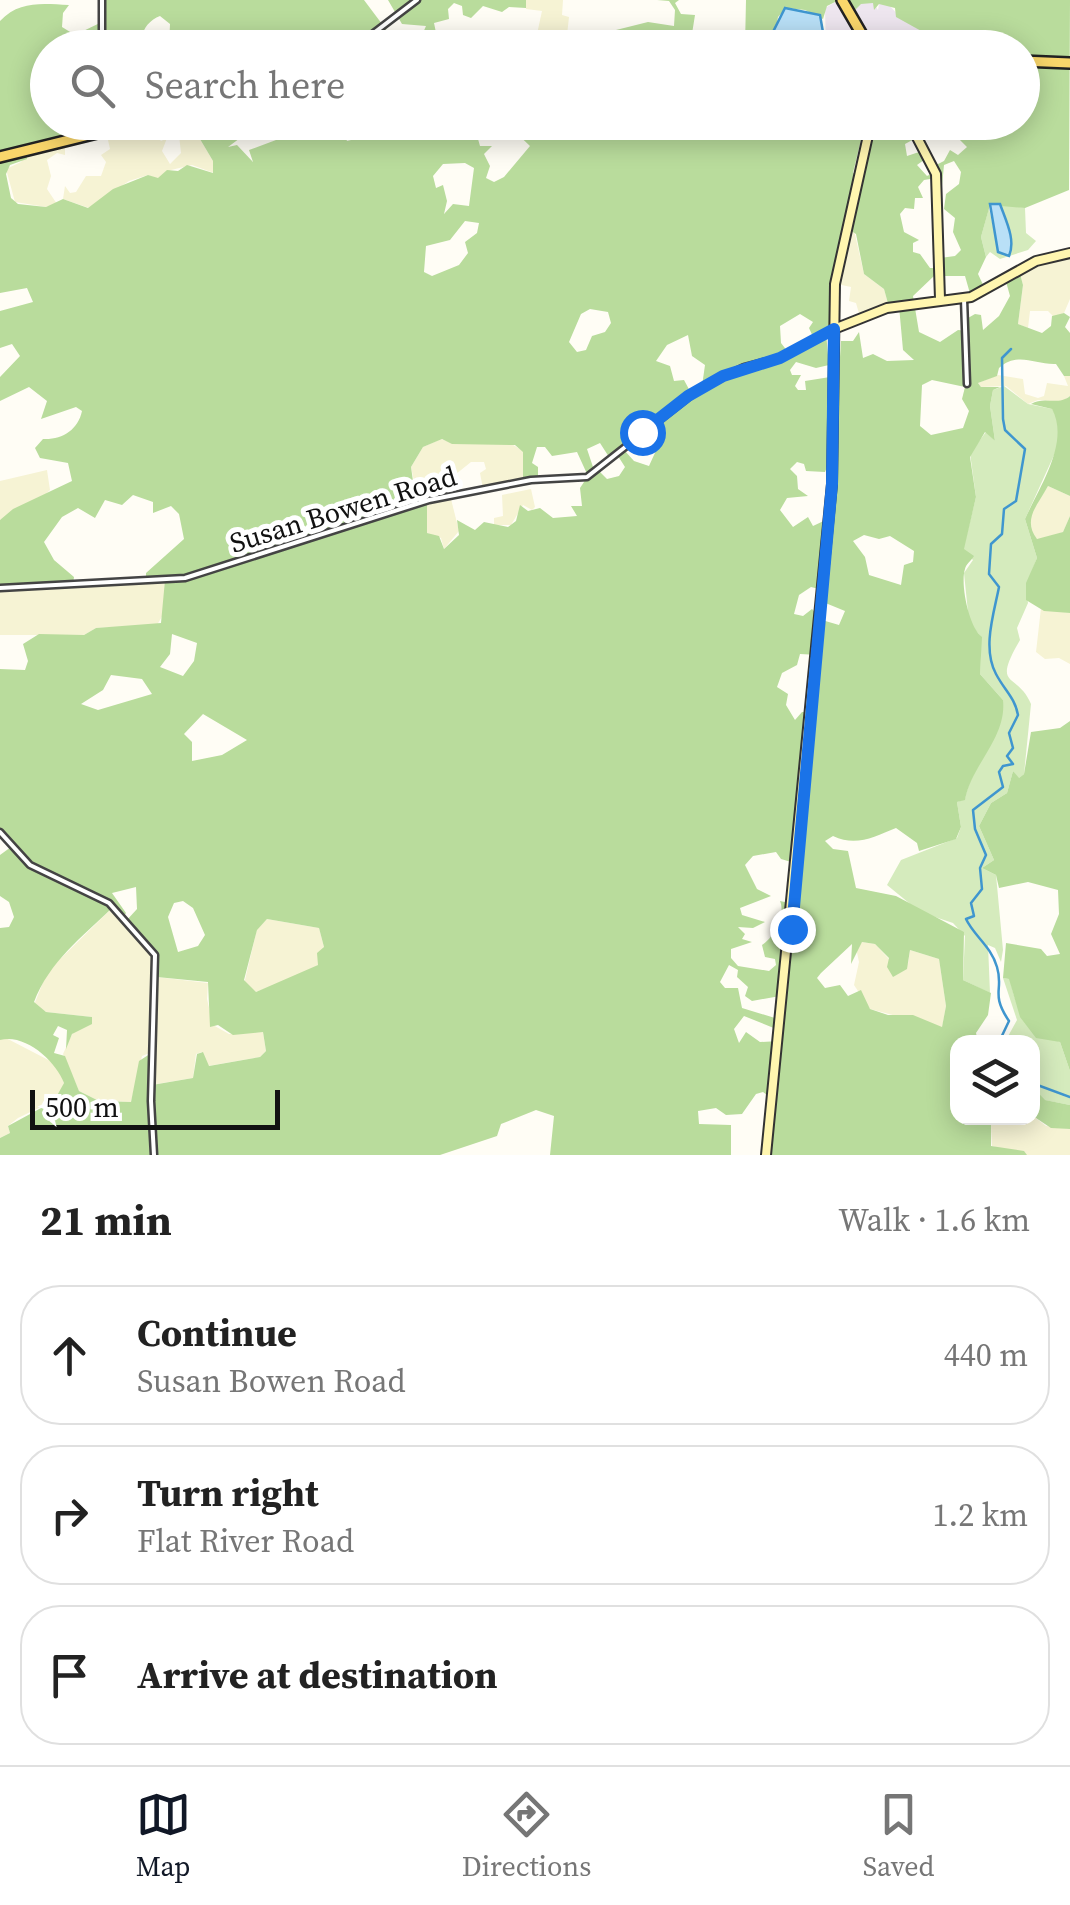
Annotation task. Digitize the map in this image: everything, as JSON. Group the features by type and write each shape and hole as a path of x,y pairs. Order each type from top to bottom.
{"main road":[{"path":"842,0 858,30"},
{"path":"1040,62 1070,63"},
{"path":"0,157 62,140"},
{"path":"766,1155 831,493 838,255 867,140"},
{"path":"919,140 936,174 940,299"},
{"path":"834,329 886,308 964,299 1036,261 1070,253"}],"street":[{"path":"102,0 102,30"},
{"path":"377,30 416,0"},
{"path":"964,299 966,384"},
{"name":"Susan Bowen Road","path":"0,588 188,577 428,500 532,480 587,477 699,389 744,367 780,358 834,329"},
{"path":"0,832 28,864 109,903 155,955 150,1101 154,1155"}],"shaded area":[{"path":"526,0 563,0 562,15 569,17 568,30 538,30 542,11 526,9"},
{"path":"839,0 874,3 878,10 879,4 887,3 920,30 826,30 825,8"},
{"path":"65,140 65,155 57,153 47,160 51,176 47,189 57,204 46,207 15,202 6,169 21,162 26,150"},
{"path":"108,140 166,140 162,151 170,164 181,153 180,140 201,140 213,161 214,173 192,165 171,170 158,179 148,175 129,181 89,208 63,199 65,186 70,193 76,192 86,176 101,176 106,162 101,155 110,149"},
{"path":"846,228 854,230 864,274 884,289 889,307 860,317 856,303 849,301 851,287 837,284"},
{"path":"1070,253 1070,299 1064,313 1054,317 1048,311 1030,311 1028,328 1018,324 1023,285 1019,270"},
{"path":"998,375 1023,379 1025,394 1038,398 1044,396 1047,383 1068,386 1064,376 1070,376 1070,396 1062,402 1038,400 1028,404 1006,386 981,387 978,383"},
{"path":"441,439 456,444 510,443 523,451 525,465 523,481 483,489 480,473 486,469 484,462 471,462 456,474 453,464 443,464 440,496 450,495 459,531 444,549 441,538 427,533 425,487 414,481 411,467 423,447"},
{"path":"47,470 50,490 0,520 0,481"},
{"path":"1048,486 1070,496 1070,516 1063,532 1042,540 1034,538 1029,526 1031,513"},
{"path":"531,489 535,507 532,510 523,505 511,525 494,525 494,518 503,516 502,495"},
{"path":"165,579 164,613 157,625 96,628 84,635 0,635 0,588"},
{"path":"1041,608 1070,613 1070,664 1059,658 1045,659 1036,652"},
{"path":"112,908 153,951 157,977 208,983 213,1025 229,1034 263,1032 266,1051 260,1057 208,1066 202,1052 196,1054 193,1078 151,1085 152,1052 142,1056 131,1102 99,1101 79,1091 63,1054 72,1034 92,1017 46,1012 34,1005 47,972"},
{"path":"267,919 319,928 324,947 318,965 306,973 256,992 244,984 257,929"},
{"path":"862,942 875,944 889,959 908,964 910,950 939,959 946,1006 942,1028 870,1009 854,985 859,962 856,948"},
{"path":"4,1037 58,1065 64,1083 57,1099 18,1118 8,1126 10,1133 0,1138 0,1040"},
{"path":"1040,1121 1070,1129 1070,1155 1027,1155 992,1146 991,1125 1040,1125"}],"green space":[{"path":"103,0 364,0 386,30 170,30 170,24 160,16 145,30 85,30 104,21"},
{"path":"388,0 526,0 526,8 509,7 502,12 483,6 471,18 463,15 462,6 454,3 448,9 449,19 434,23 435,30 402,24"},
{"path":"657,0 679,0 675,3 681,14 695,15 693,30 616,30 648,22 674,26 675,10 669,1"},
{"path":"746,0 839,0 827,6 823,19 805,10 786,8 778,17 776,30 745,30"},
{"path":"842,0 1070,0 1069,190 1025,208 990,205 981,237 986,257 978,274 985,289 971,297 965,276 934,276 913,296 919,332 940,342 958,330 968,331 968,318 975,314 981,315 983,330 999,316 1010,296 1005,278 1019,270 1023,285 1018,324 1042,333 1051,326 1052,316 1064,313 1070,317 1065,327 1070,333 1070,376 1064,376 1056,364 1013,360 999,368 997,376 978,383 981,387 1000,387 993,390 990,406 995,441 985,432 970,457 976,497 964,549 974,556 966,567 964,585 970,615 982,637 980,674 1003,700 1000,727 965,800 957,802 961,827 956,839 919,851 917,843 896,828 865,840 833,836 825,841 833,849 848,851 856,888 896,896 964,932 963,980 991,993 988,1015 976,1035 950,1035 950,1125 991,1125 991,1146 1024,1151 1027,1155 767,1155 772,1099 763,1092 756,1094 742,1114 726,1115 716,1108 698,1111 699,1124 731,1125 731,1155 550,1155 554,1116 536,1110 501,1124 497,1136 440,1155 0,1155 0,1138 10,1133 8,1126 54,1101 64,1083 38,1051 19,1041 0,1040 0,928 9,927 14,917 9,902 0,896 0,855 11,847 0,832 0,669 25,670 28,661 23,644 39,634 84,635 96,628 161,623 165,580 146,580 146,573 184,539 179,514 171,506 153,513 153,502 133,495 122,505 105,500 95,518 78,508 62,517 44,542 54,560 74,577 73,584 0,588 0,520 13,509 72,481 68,463 40,458 35,448 43,439 68,432 77,424 82,411 76,407 41,419 47,401 29,387 0,401 0,377 20,356 12,344 0,348 0,311 33,302 27,288 0,293 0,21 24,6 69,5 63,13 62,27 67,30 30,30 30,140 70,140 26,151 27,159 10,165 6,174 11,198 18,204 46,207 63,199 88,208 113,189 148,175 158,178 167,170 178,171 187,165 213,173 213,161 201,140 237,140 228,147 237,145 253,162 249,150 276,140 478,140 480,146 492,146 484,154 490,166 486,178 494,182 504,177 530,146 524,140 861,140 853,173 862,175 871,140 912,140 905,144 907,156 925,150 928,157 917,165 927,176 935,172 934,166 944,161 950,150 958,155 967,147 960,140 1040,140 1040,30 919,30 896,17 895,8 879,4 874,10 873,3 861,4 852,13","holes":["954,161 961,172 959,184 946,194 944,209 955,218 953,232 961,250 955,256 940,258 939,268 930,268 920,254 913,252 913,243 919,240 904,232 900,214 905,208 914,209 915,198 923,198 918,187 924,180 936,178 942,186 944,165","465,163 474,168 469,206 453,204 444,214 447,201 443,185 436,188 433,176 443,164","465,221 479,223 477,233 465,242 468,253 459,265 432,276 424,272 426,246 450,240","847,228 856,234 864,274 884,289 889,307 899,306 903,350 914,360 887,361 873,354 863,358 859,332 853,341 841,341 830,518 813,526 808,517 793,527 780,510 787,498 808,496 798,489 797,476 790,469 797,462 804,464 806,471 825,472 832,427 830,377 805,381 806,390 798,390 795,386 801,375 792,375 790,370 796,362 816,368 829,365 826,333 835,328 839,258","590,309 608,312 611,323 605,332 592,336 586,350 577,352 569,342 581,314","800,314 813,322 809,328 814,339 788,352 781,343 780,326","688,335 692,356 705,365 702,386 691,393 684,380 674,381 670,366 656,361 667,345","932,380 965,387 962,399 969,411 963,428 931,435 920,426 922,385","635,436 644,444 652,439 659,444 649,466 634,461 625,451 618,456 625,467 619,476 607,479 599,471 595,473 587,449 600,443 609,457","442,439 452,444 515,445 523,452 523,481 538,479 538,467 532,463 537,447 545,447 552,456 577,452 588,476 580,488 582,506 571,506 577,516 553,518 540,508 528,511 520,505 516,521 508,527 484,522 475,530 457,520 459,535 444,549 439,536 427,533 427,489 413,481 411,467 423,447","864,535 879,539 890,536 914,551 913,562 904,565 901,585 869,575 865,557 853,541","811,587 823,590 823,602 845,611 839,625 822,620 812,609 803,616 794,614 799,595","172,634 197,643 194,661 183,676 160,667 170,654","800,654 818,655 812,712 802,712 795,720 786,705 788,694 777,687 782,673 797,665","111,675 142,679 152,694 98,710 81,704 103,690","203,714 247,740 222,755 192,761 192,742 184,734","776,852 781,859 798,864 794,904 780,901 778,925 762,945 765,957 775,959 776,965 769,971 738,966 731,958 731,949 752,942 742,939 745,934 738,927 753,928 765,922 742,915 740,908 771,896 757,889 745,865 753,856","136,887 137,909 126,921 153,951 157,977 208,982 210,1027 218,1025 233,1035 263,1032 266,1051 260,1057 209,1066 203,1052 197,1054 193,1078 152,1085 153,1052 139,1061 131,1102 99,1101 79,1091 65,1056 54,1053 59,1038 53,1035 58,1026 67,1030 66,1049 72,1034 92,1024 92,1017 46,1012 34,1002 48,974 112,908 123,918 126,913 112,893","183,901 193,908 205,935 198,946 178,952 168,917 174,903","267,919 319,928 324,947 317,953 318,965 256,992 244,980 257,930","862,942 875,944 889,958 887,967 893,977 907,969 910,950 939,959 946,1006 942,1027 913,1015 888,1015 870,1009 861,990 848,996 840,985 825,988 817,978 852,944 851,964","729,965 738,970 737,977 748,987 745,996 752,1001 780,996 783,1015 775,1018 742,1008 738,988 725,988 720,982","744,1016 781,1031 779,1041 760,1042 746,1032 739,1043 734,1029"]},
{"path":"1000,204 1025,208 1026,233 1036,241 1028,250 1000,259 990,252 986,257 981,237 989,208 997,246 1012,249"},
{"path":"1004,386 1028,404 1052,409 1062,425 1060,442 1025,519 1037,558 1026,586 1028,603 1017,628 1020,640 1007,674 1031,704 1024,774 1018,779 1013,771 1007,793 991,803 979,826 994,860 982,868 996,875 1003,950 1001,962 995,948 988,945 990,993 963,980 965,936 953,923 920,912 887,885 901,860 957,838 961,827 957,802 965,799 1002,714 1003,700 980,674 981,637 969,622 964,573 973,560 963,550 976,497 970,453 986,432 995,441 990,406 993,390"},
{"path":"1070,396 1070,496 1048,486 1033,512 1031,525 1037,539 1063,532 1070,516 1070,613 1044,611 1026,600 1026,583 1037,558 1025,519 1051,464 1057,435 1052,409 1031,404"},
{"path":"1070,721 1070,1071 1060,1042 1034,1035 1020,1017 1009,979 1003,978 1006,943 1041,949 1047,956 1060,954 1051,934 1059,914 1058,890 1028,882 999,888 996,875 982,868 994,860 979,826 991,803 1007,793 1013,771 1019,778 1024,774 1031,732 1060,728"},
{"path":"1003,978 1010,979 1025,1018 1060,1042 1070,1071 1070,1105 1044,1100 1040,1095 1040,1035 1009,1035 1017,1020"},
{"path":"1040,1095 1045,1100 1070,1105 1070,1129 1051,1128 1040,1121"}],"water":[{"path":"785,8 820,15 823,30 774,30"},
{"path":"990,204 1000,204 1005,217 1011,237 1009,256 998,252"}],"waterway":[{"path":"1002,1035 1009,1021 1000,1004 997,967 966,919 974,916 971,903 982,889 980,868 986,855 975,829 973,810 1003,787 999,772 1003,766 1013,764 1007,756 1013,748 1009,733 1018,715 992,664 989,642 999,587 989,574 991,544 1002,534 1004,509 1016,501 1025,449 1005,430 1003,419 1002,358 1011,349"},
{"path":"1040,1086 1070,1097"}],"route":[{"path":"642,432 688,396 723,376 780,358 834,329 832,484 792,929"}]}
